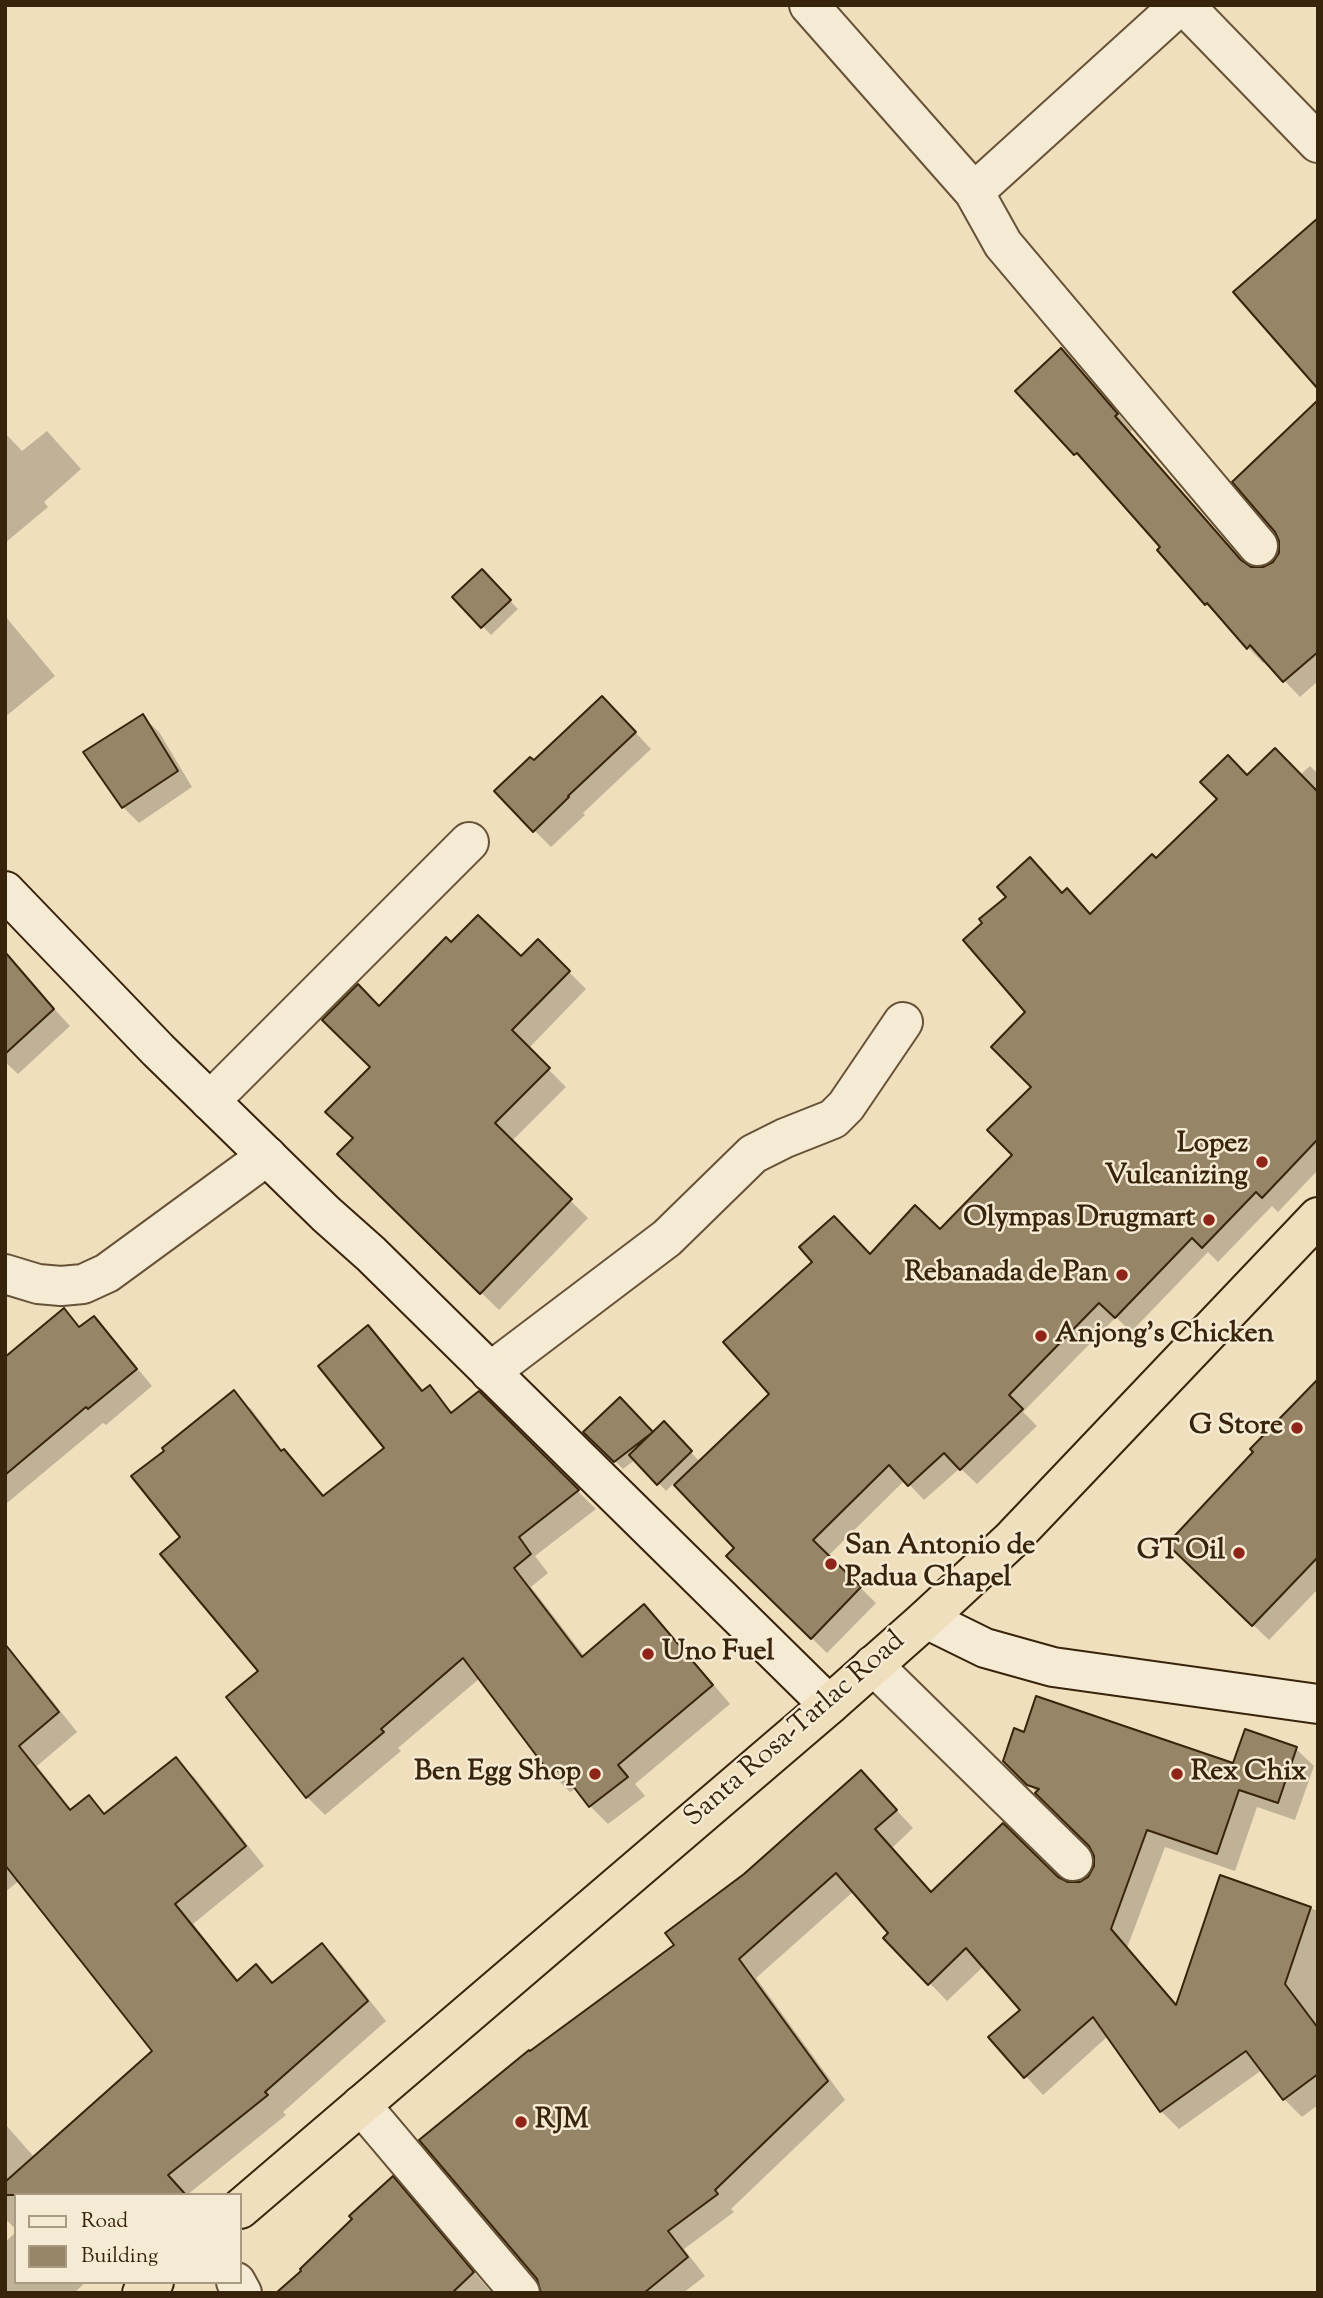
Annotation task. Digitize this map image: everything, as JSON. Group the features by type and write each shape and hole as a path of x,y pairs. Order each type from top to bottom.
{"highway":[{"name":"Santa Rosa-Tarlac Road","path":"242,2207 926,1619 1010,1541 1318,1217"}],"street":[{"path":"809,5 974,192 1003,244 1258,546"},
{"path":"974,192 1182,5 1318,143"},
{"path":"210,1101 469,842"},
{"path":"5,891 210,1101 370,1254 829,1705"},
{"path":"490,1372 667,1238 753,1154 833,1119 846,1106 903,1023"},
{"path":"5,1274 38,1284 83,1284 107,1273 267,1156"},
{"path":"926,1619 985,1648 1053,1667 1318,1704"},
{"path":"873,1665 1073,1861"},
{"path":"361,2105 520,2293"}],"building":[{"path":"1318,218 1318,389 1233,292"},
{"path":"1061,348 1118,414 1115,416 1241,560 1251,567 1263,567 1273,562 1279,553 1279,541 1275,532 1232,482 1318,400 1318,652 1283,682 1250,645 1247,649 1207,603 1205,605 1157,550 1160,547 1077,453 1074,455 1015,391"},
{"path":"482,569 511,600 481,628 452,597"},
{"path":"602,696 636,732 533,832 494,791 530,757 534,760"},
{"path":"143,714 178,771 122,808 83,752"},
{"path":"1275,748 1318,792 1318,1139 1262,1198 1256,1192 1202,1248 1192,1238 1115,1318 1099,1303 1009,1395 1023,1409 960,1470 944,1453 908,1486 889,1465 813,1540 861,1587 811,1639 726,1556 734,1548 674,1485 769,1394 723,1342 812,1262 799,1247 834,1216 870,1254 915,1205 940,1229 1012,1155 987,1130 1031,1087 991,1047 1025,1012 963,940 982,923 979,919 1006,897 997,887 1030,857 1062,893 1067,888 1090,914 1152,854 1156,858 1217,799 1200,782 1228,755 1247,775"},
{"path":"478,915 521,956 538,939 570,971 512,1030 550,1068 495,1123 572,1199 480,1294 337,1154 353,1138 325,1112 370,1067 322,1020 358,984 379,1006 446,937 451,942"},
{"path":"5,952 54,1009 5,1054"},
{"path":"64,1308 79,1327 94,1316 137,1369 88,1409 86,1407 5,1475 5,1357"},
{"path":"368,1325 422,1391 430,1385 451,1413 479,1391 579,1490 519,1537 531,1554 514,1568 582,1657 644,1604 713,1685 618,1765 628,1777 589,1807 560,1769 551,1775 463,1658 381,1729 384,1732 306,1798 226,1697 258,1671 160,1554 180,1537 131,1476 234,1390 281,1451 284,1449 323,1496 384,1448 318,1366"},
{"path":"1318,1379 1318,1557 1252,1626 1167,1544 1253,1452 1250,1449"},
{"path":"620,1397 653,1432 614,1462 583,1432"},
{"path":"664,1421 692,1451 657,1485 629,1455"},
{"path":"5,1644 59,1712 19,1746 70,1810 89,1795 104,1814 176,1757 246,1846 175,1904 237,1981 256,1964 272,1983 322,1943 368,2001 265,2092 268,2095 168,2175 184,2193 5,2195 5,2182 152,2051 5,1865"},
{"path":"1036,1696 1233,1763 1245,1729 1297,1747 1278,1803 1239,1790 1217,1854 1147,1830 1111,1929 1176,2005 1220,1875 1311,1907 1285,1984 1318,2028 1318,2074 1283,2100 1246,2051 1160,2112 1093,2017 1024,2078 988,2037 1020,2010 966,1948 928,1985 883,1938 888,1933 836,1873 739,1959 828,2081 715,2190 718,2194 668,2231 688,2257 644,2293 541,2293 537,2279 419,2140 529,2050 674,1945 665,1933 744,1874 861,1770 897,1810 875,1829 931,1892 1003,1823 1058,1877 1068,1882 1080,1882 1088,1877 1094,1866 1094,1856 1089,1846 1035,1793 1039,1789 1027,1785 1003,1761 1014,1728 1024,1732"},
{"path":"393,2176 474,2272 452,2293 276,2293 352,2219 349,2216"}],"place":[{"name":"Lopez Vulcanizing","path":"1262,1162"},
{"name":"Olympas Drugmart","path":"1209,1220"},
{"name":"Rebanada de Pan","path":"1122,1275"},
{"name":"Anjong's Chicken","path":"1041,1336"},
{"name":"G Store","path":"1297,1428"},
{"name":"GT Oil","path":"1239,1553"},
{"name":"San Antonio de Padua Chapel","path":"831,1564"},
{"name":"Uno Fuel","path":"648,1654"},
{"name":"Ben Egg Shop","path":"595,1774"},
{"name":"Rex Chix","path":"1177,1774"},
{"name":"RJM","path":"521,2122"}]}
